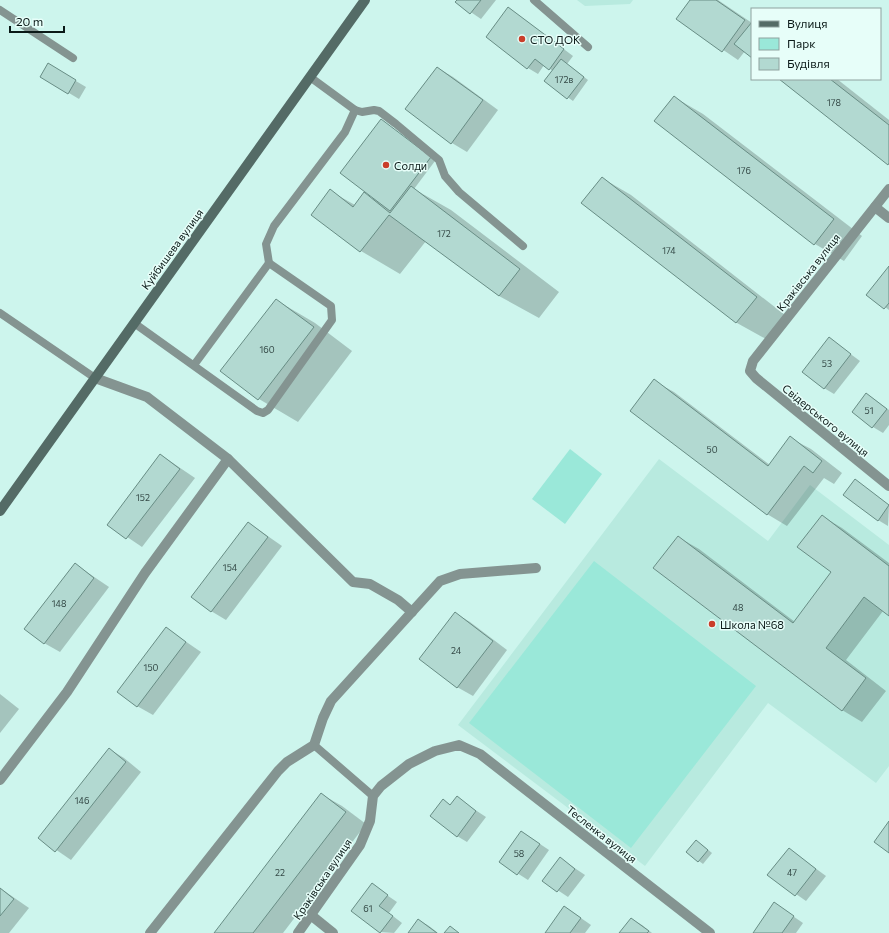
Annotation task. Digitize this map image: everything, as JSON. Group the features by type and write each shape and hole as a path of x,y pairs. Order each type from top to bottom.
{"main road":[{"name":"Куйбишева вулиця","path":"0,511 365,0"}],"street":[{"name":"Краківська вулиця","path":"750,370 753,361 889,189"},
{"path":"875,207 889,218"},
{"name":"Свідерського вулиця","path":"750,370 756,378 889,486"},
{"path":"95,378 147,397 228,459 353,582 370,584 398,600 412,612"},
{"path":"0,780 67,692 145,573 228,459"},
{"path":"150,933 278,771 287,762 314,745 323,718 332,701 440,581 460,574 536,568"},
{"name":"Тесленка вулиця","path":"373,796 381,786 409,764 435,751 459,745 480,754 710,933"},
{"name":"Краківська вулиця","path":"298,933 312,916 360,845 370,821 373,796"},
{"path":"312,916 333,933"}],"lane":[{"path":"534,0 588,47"},
{"path":"0,10 73,58"},
{"path":"310,77 355,110 362,112 374,110 379,111 396,124 439,160 446,176 459,192 523,246"},
{"path":"194,365 269,263 266,244 274,226 345,132 355,110"},
{"path":"134,324 257,411 262,413 268,410 332,320 333,313 330,306 269,263"},
{"path":"0,313 95,378"},
{"path":"314,745 373,796"}],"shaded area":[{"path":"577,0 633,0 630,4 585,6"},
{"name":"Школа №68","path":"659,459 768,541 810,485 889,545 889,766 876,783 768,703 645,866 458,725"}],"green space":[{"path":"570,449 602,474 565,524 532,499"},
{"path":"594,561 756,686 631,848 469,723"}],"building":[{"path":"457,0 481,0 470,14 455,2"},
{"path":"690,0 716,0 745,20 722,52 676,19"},
{"path":"508,7 564,49 549,70 535,59 527,69 486,37"},
{"path":"751,23 751,57 734,44"},
{"path":"561,59 584,77 567,99 544,81"},
{"path":"48,63 76,80 68,94 40,77"},
{"path":"437,67 483,100 451,144 405,109"},
{"path":"780,80 831,80 889,125 888,165"},
{"path":"674,96 834,219 814,245 654,121"},
{"name":"Солди","path":"381,119 431,157 390,211 340,173"},
{"path":"602,177 757,297 736,323 581,203"},
{"path":"411,186 520,269 499,296 389,215 360,252 311,215 330,189 353,207 364,192 390,213"},
{"path":"889,266 889,303 884,309 866,295"},
{"path":"276,299 314,327 258,400 220,371"},
{"path":"829,337 851,354 824,389 802,372"},
{"path":"654,379 768,466 790,436 822,461 813,473 804,466 767,515 630,411"},
{"path":"866,393 887,409 872,428 852,412"},
{"path":"160,454 180,469 126,539 107,525"},
{"path":"855,479 889,505 878,521 843,495"},
{"path":"822,515 889,566 889,616 864,597 826,648 866,678 842,711 653,568 678,536 793,623 831,572 797,547"},
{"path":"248,522 268,537 211,612 191,597"},
{"path":"75,563 94,578 44,644 24,629"},
{"path":"455,612 493,641 457,688 419,659"},
{"path":"166,627 186,642 137,707 117,692"},
{"path":"109,748 126,762 55,852 38,838"},
{"path":"321,793 346,812 253,933 214,933"},
{"path":"457,796 476,811 457,837 430,816 443,799 450,805"},
{"path":"889,821 889,853 874,842"},
{"path":"521,831 540,844 517,875 499,862"},
{"path":"696,840 708,850 698,862 686,852"},
{"path":"789,848 816,869 795,896 767,875"},
{"path":"560,857 575,869 557,892 542,881"},
{"path":"372,883 388,895 379,906 393,916 380,933 351,911"},
{"path":"0,888 14,899 0,916"},
{"path":"774,902 794,916 782,933 753,933"},
{"path":"564,906 581,918 570,933 545,933"},
{"path":"631,918 649,931 647,933 619,933"},
{"path":"418,919 437,933 408,933"},
{"path":"450,926 459,933 444,933"}],"place":[{"name":"СТО ДОК","path":"522,39"},
{"name":"Солди","path":"386,165"},
{"name":"Школа №68","path":"712,624"}]}
